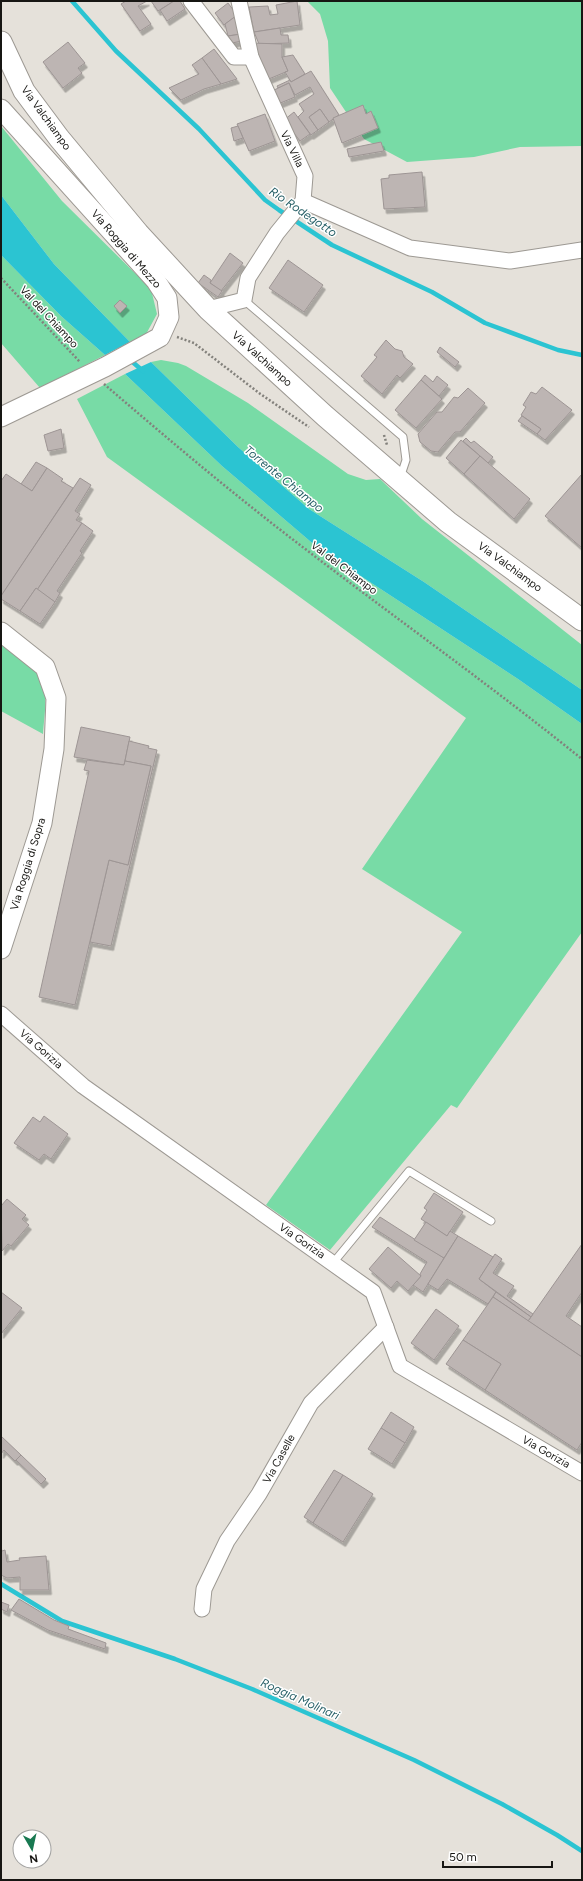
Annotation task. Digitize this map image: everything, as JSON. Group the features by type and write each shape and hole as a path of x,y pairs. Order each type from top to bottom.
{"main road":[{"name":"Via Valchiampo","path":"1,42 24,91 59,138 138,233 208,309 325,416 448,522 582,620"}],"street":[{"path":"191,1 234,57 251,57"},
{"name":"Via Villa","path":"239,1 251,57 305,176 303,201"},
{"name":"Via Roggia di Mezzo","path":"1,109 156,281 167,298 169,318 154,340"},
{"path":"208,309 244,300 248,278 276,233 303,201 410,248 510,261 582,250"},
{"path":"1,417 104,375 154,340"},
{"name":"Via Roggia di Sopra","path":"1,632 45,667 56,698 54,749 42,823 1,949"},
{"name":"Via Gorizia","path":"1,1014 83,1086 373,1292 400,1366 582,1473"},
{"name":"Via Caselle","path":"202,1609 204,1589 227,1541 259,1494 311,1403 386,1327"}],"lane":[{"path":"244,300 404,437 406,460 399,480"},
{"path":"333,1263 409,1171 491,1221"}],"path":[{"name":"Val del Chiampo","path":"1,278 84,366"},
{"path":"154,340 176,337 194,343 259,393 311,428"},
{"name":"Val del Chiampo","path":"104,375 191,459 293,540 534,720 582,759"}],"green space":[{"path":"307,1 582,1 582,146 520,147 474,157 407,162 364,139 330,88 328,41 320,14"},
{"path":"1,126 62,201 151,289 157,314 145,336 130,342 54,264 1,195"},
{"path":"1,255 61,316 105,355 40,388 1,343"},
{"path":"161,360 186,366 248,403 348,474 366,480 380,479 422,519 582,645 582,690 424,582 309,509 238,447 151,362"},
{"path":"125,374 222,466 318,548 518,679 582,724 582,932 457,1108 451,1105 330,1250 266,1205 462,932 362,869 466,718 107,457 77,399"},
{"path":"1,643 35,668 42,678 45,693 43,734 1,711"}],"water":[{"path":"1,195 54,264 130,342 105,355 61,316 1,255"},
{"path":"151,362 238,447 309,509 424,582 582,690 582,724 518,679 318,548 222,466 125,374"}],"building":[{"path":"126,1 147,1 138,6 151,24 140,31 121,4"},
{"path":"151,1 174,1 158,11"},
{"path":"174,1 180,1 185,9 167,21 160,10"},
{"path":"297,1 300,25 254,32 249,7 268,6 270,15 278,14 276,5"},
{"path":"228,3 237,15 224,25 215,13"},
{"path":"236,16 241,34 228,36 225,24"},
{"path":"280,28 281,35 288,35 289,43 259,44 254,32"},
{"path":"241,34 242,41 232,43 228,36"},
{"path":"68,42 85,63 78,68 82,73 63,88 43,62"},
{"path":"251,43 282,44 282,57 288,71 264,81"},
{"path":"214,49 237,79 221,84 202,58"},
{"path":"293,55 305,74 291,82 285,72 288,71 282,57"},
{"path":"202,58 221,84 204,89 181,100 169,88 199,74 192,65"},
{"path":"311,71 339,115 329,122 320,109 309,117 318,130 311,135 298,117 304,111 299,104 314,94 310,87 295,95 289,83 278,88 277,86 290,80 291,82"},
{"path":"289,83 295,97 278,104 272,91"},
{"path":"363,105 366,114 371,111 378,128 342,143 333,118"},
{"path":"320,109 329,122 318,130 309,117"},
{"path":"294,112 310,134 300,141 284,120"},
{"path":"265,114 275,141 249,151 237,124"},
{"path":"238,126 243,138 234,141 231,128"},
{"path":"381,142 384,151 349,157 347,149"},
{"path":"422,172 425,207 384,209 381,179 389,178 389,175"},
{"path":"230,253 243,263 221,291 210,283"},
{"path":"288,260 323,285 304,312 269,288"},
{"path":"204,275 211,280 210,283 222,291 218,297 198,283"},
{"path":"120,300 127,306 120,313 114,306"},
{"path":"386,340 395,349 402,351 404,357 413,364 400,378 397,375 382,394 361,376 377,357 374,355"},
{"path":"440,347 459,362 455,367 437,352"},
{"path":"425,375 433,382 437,376 448,385 439,396 421,380"},
{"path":"421,380 442,399 416,428 395,410"},
{"path":"542,387 572,410 545,440 537,434 541,429 521,415 526,407 523,405 531,392 536,394"},
{"path":"468,388 485,403 460,432 455,432 438,452 431,451 420,442 418,434 437,412 442,412 454,397 458,398"},
{"path":"522,416 541,429 537,434 518,421"},
{"path":"61,429 64,448 48,451 44,435"},
{"path":"466,438 471,443 474,441 493,457 488,463 463,441"},
{"path":"461,440 480,456 464,474 446,458"},
{"path":"480,456 530,499 514,519 464,474"},
{"path":"36,462 47,468 32,491 21,484"},
{"path":"47,468 63,479 61,481 73,488 1,596 1,481 6,474 32,491"},
{"path":"582,474 582,548 545,516"},
{"path":"80,478 91,485 75,511 80,514 76,520 82,523 37,590 36,588 20,611 1,599 1,596"},
{"path":"82,523 93,531 80,551 82,553 57,591 60,593 55,602 37,590"},
{"path":"36,588 55,602 40,624 20,611"},
{"path":"81,727 130,737 124,765 74,757"},
{"path":"129,741 149,746 148,748 157,750 111,946 90,942 109,860 128,865 151,766 125,761"},
{"path":"87,760 124,765 125,761 151,766 128,865 109,860 75,1005 39,997 89,771 84,770"},
{"path":"44,1116 68,1134 51,1159 44,1154 39,1160 14,1143 33,1117 40,1122"},
{"path":"434,1193 463,1212 447,1236 421,1219 427,1210 424,1208"},
{"path":"7,1199 26,1215 22,1219 29,1225 11,1246 8,1244 2,1251 1,1206"},
{"path":"380,1217 444,1258 423,1292 413,1285 421,1276 420,1274 427,1262 372,1227"},
{"path":"426,1222 447,1236 450,1231 458,1236 444,1258 414,1240"},
{"path":"458,1236 493,1257 479,1279 496,1292 488,1304 447,1279 438,1290 428,1284"},
{"path":"582,1244 582,1292 566,1316 582,1327 582,1357 528,1321"},
{"path":"388,1247 421,1276 408,1291 397,1281 391,1288 369,1269"},
{"path":"495,1254 502,1259 493,1273 514,1286 507,1296 533,1314 531,1317 479,1279"},
{"path":"1,1292 22,1308 1,1334"},
{"path":"496,1292 531,1317 528,1321 493,1297"},
{"path":"493,1297 582,1357 582,1442 577,1450 485,1390 501,1364 463,1340"},
{"path":"436,1309 459,1326 434,1360 411,1343"},
{"path":"463,1340 501,1364 485,1390 446,1364"},
{"path":"391,1412 414,1427 405,1443 381,1428"},
{"path":"381,1428 405,1443 392,1464 368,1449"},
{"path":"1,1436 21,1455 15,1461 4,1450 1,1454"},
{"path":"21,1455 46,1479 41,1484 16,1460"},
{"path":"334,1470 343,1475 313,1523 304,1517"},
{"path":"343,1475 373,1494 343,1542 313,1523"},
{"path":"1,1547 2,1551 5,1550 7,1562 20,1560 19,1558 46,1556 49,1590 20,1590 20,1577 7,1578 1,1575"},
{"path":"19,1599 54,1620 69,1626 68,1629 106,1643 105,1649 48,1630 11,1610"},
{"path":"1,1602 9,1605 7,1612 1,1609"}],"waterway":[{"name":"Rio Rodegotto","path":"72,1 116,51 199,129 265,200 279,210 332,245 432,292 485,323 558,350 582,355"},
{"name":"Torrente Chiampo","path":"129,359 143,371"},
{"name":"Roggia Molinari","path":"1,1584 62,1621 175,1659 252,1689 414,1760 502,1804 582,1851"}]}
